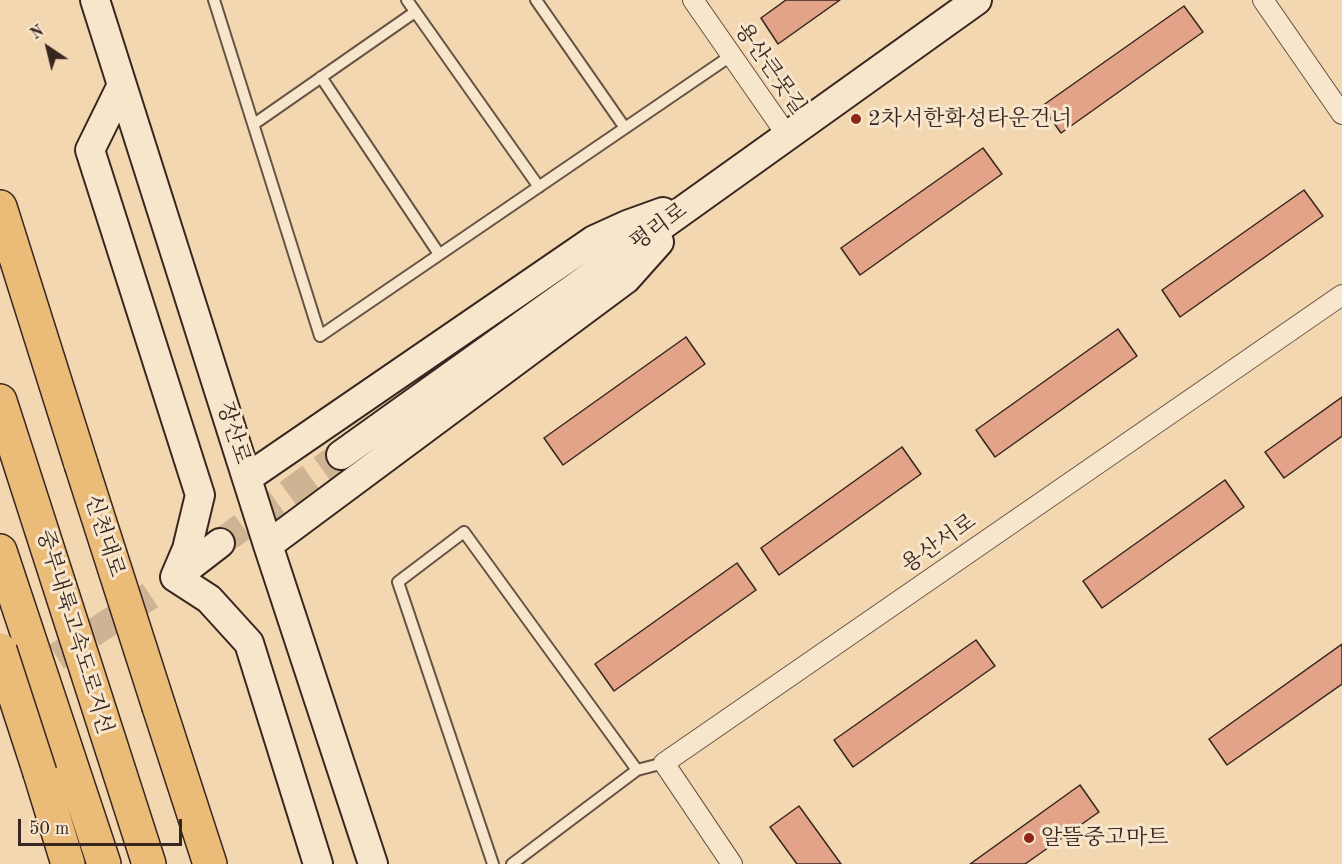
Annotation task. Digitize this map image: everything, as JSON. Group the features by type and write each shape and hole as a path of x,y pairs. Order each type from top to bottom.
{"highway":[{"name":"신천대로","path":"0,207 210,864"},
{"name":"중부내륙고속도로지선","path":"0,401 149,864"},
{"name":"중부내륙고속도로지선","path":"0,551 104,864"},
{"path":"0,650 68,864"}],"main road":[{"name":"장산로","path":"96,0 268,545 373,864"},
{"name":"평리로","path":"341,455 977,0"},
{"path":"122,85 90,150 200,495 188,549 167,583"},
{"path":"247,478 594,240 699,198"},
{"path":"268,545 626,279 699,198"},
{"path":"167,583 220,543"},
{"path":"167,583 209,600 249,643 318,864"}],"street":[{"name":"용산큰못길","path":"693,0 788,135"},
{"path":"1263,0 1342,114"},
{"name":"용산서로","path":"664,763 1342,296"},
{"path":"664,763 732,864"}],"lane":[{"path":"214,0 320,336 732,56"},
{"path":"407,0 539,187"},
{"path":"536,0 625,128"},
{"path":"254,124 415,12"},
{"path":"321,78 440,254"},
{"path":"493,864 398,582 464,532 638,770"},
{"path":"512,864 638,770 664,763"}],"building":[{"path":"786,0 840,0 778,44 761,18"},
{"path":"1184,6 1203,32 1061,133 1042,106"},
{"path":"983,148 1002,174 860,275 841,248"},
{"path":"1304,190 1323,216 1180,317 1162,290"},
{"path":"1118,329 1137,356 995,457 976,430"},
{"path":"686,337 705,364 563,465 544,438"},
{"path":"1342,397 1342,436 1284,478 1265,452"},
{"path":"902,447 921,474 779,575 761,548"},
{"path":"1225,480 1244,507 1102,608 1083,581"},
{"path":"737,563 756,590 614,691 595,664"},
{"path":"976,640 995,666 853,767 834,740"},
{"path":"1342,644 1342,684 1227,765 1209,739"},
{"path":"1080,785 1099,812 1025,864 970,864"},
{"path":"799,806 841,864 797,864 770,827"}],"tunnel":[{"path":"220,543 341,455"},
{"path":"21,679 160,589"}],"place":[{"name":"2차서한화성타운건너","path":"856,119"},
{"name":"알뜰중고마트","path":"1029,838"}]}
